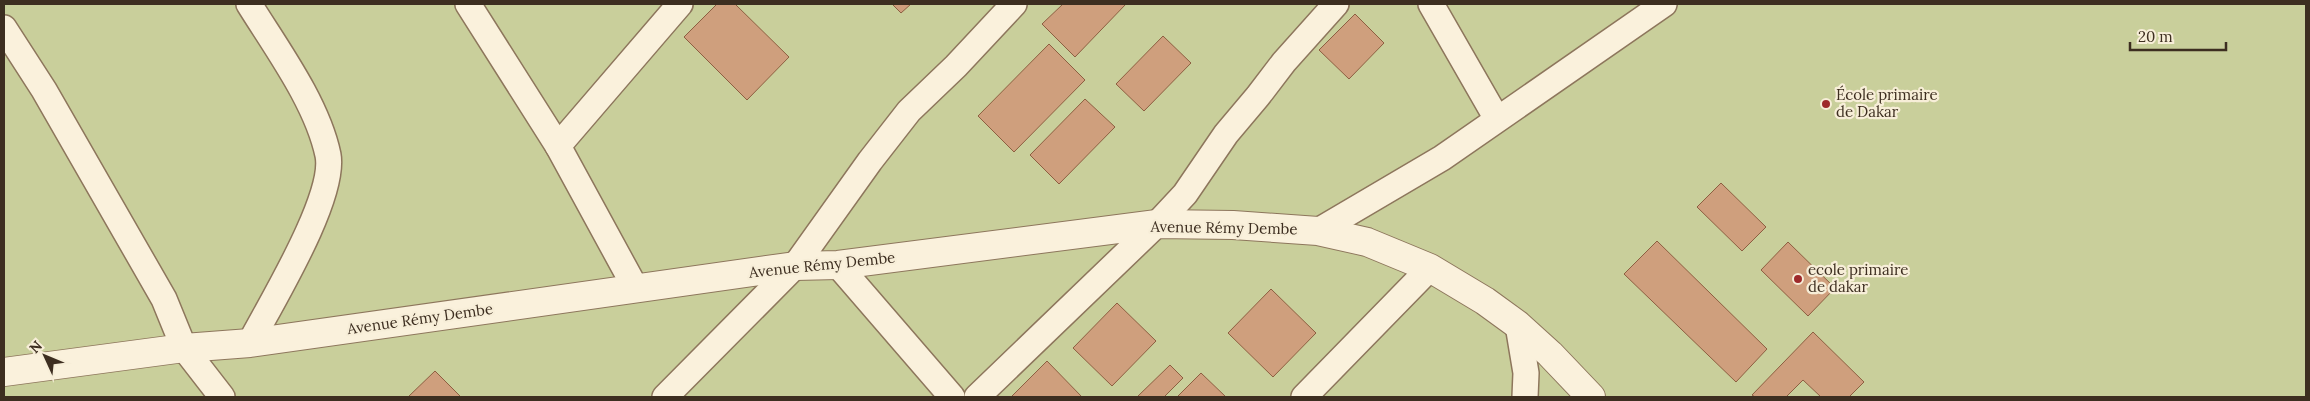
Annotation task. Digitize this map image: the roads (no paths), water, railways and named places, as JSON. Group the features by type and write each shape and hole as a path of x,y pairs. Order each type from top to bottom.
{"street":[{"path":"249,4 297,82 318,124 328,156 328,178 320,205 250,343"},
{"path":"468,4 558,146 636,290"},
{"path":"558,146 680,4"},
{"path":"665,397 795,266 870,161 909,111 956,66 1014,4"},
{"path":"977,397 1186,194 1226,134 1284,62 1336,4"},
{"path":"1431,4 1498,119"},
{"path":"1318,231 1442,158 1664,4"},
{"path":"4,28 44,90 164,299 184,348 222,397"},
{"name":"Avenue Rémy Dembe","path":"4,372 184,348 250,343 636,290 795,266 838,265 1157,224 1233,225 1318,231 1367,242 1430,268 1485,301 1518,325 1550,354 1591,397"},
{"path":"838,265 952,397"},
{"path":"1304,397 1430,268"},
{"path":"1518,325 1526,373 1525,397"}],"place":[{"name":"École primaire de Dakar","path":"1826,104"},
{"name":"ecole primaire de dakar","path":"1798,279"}]}
